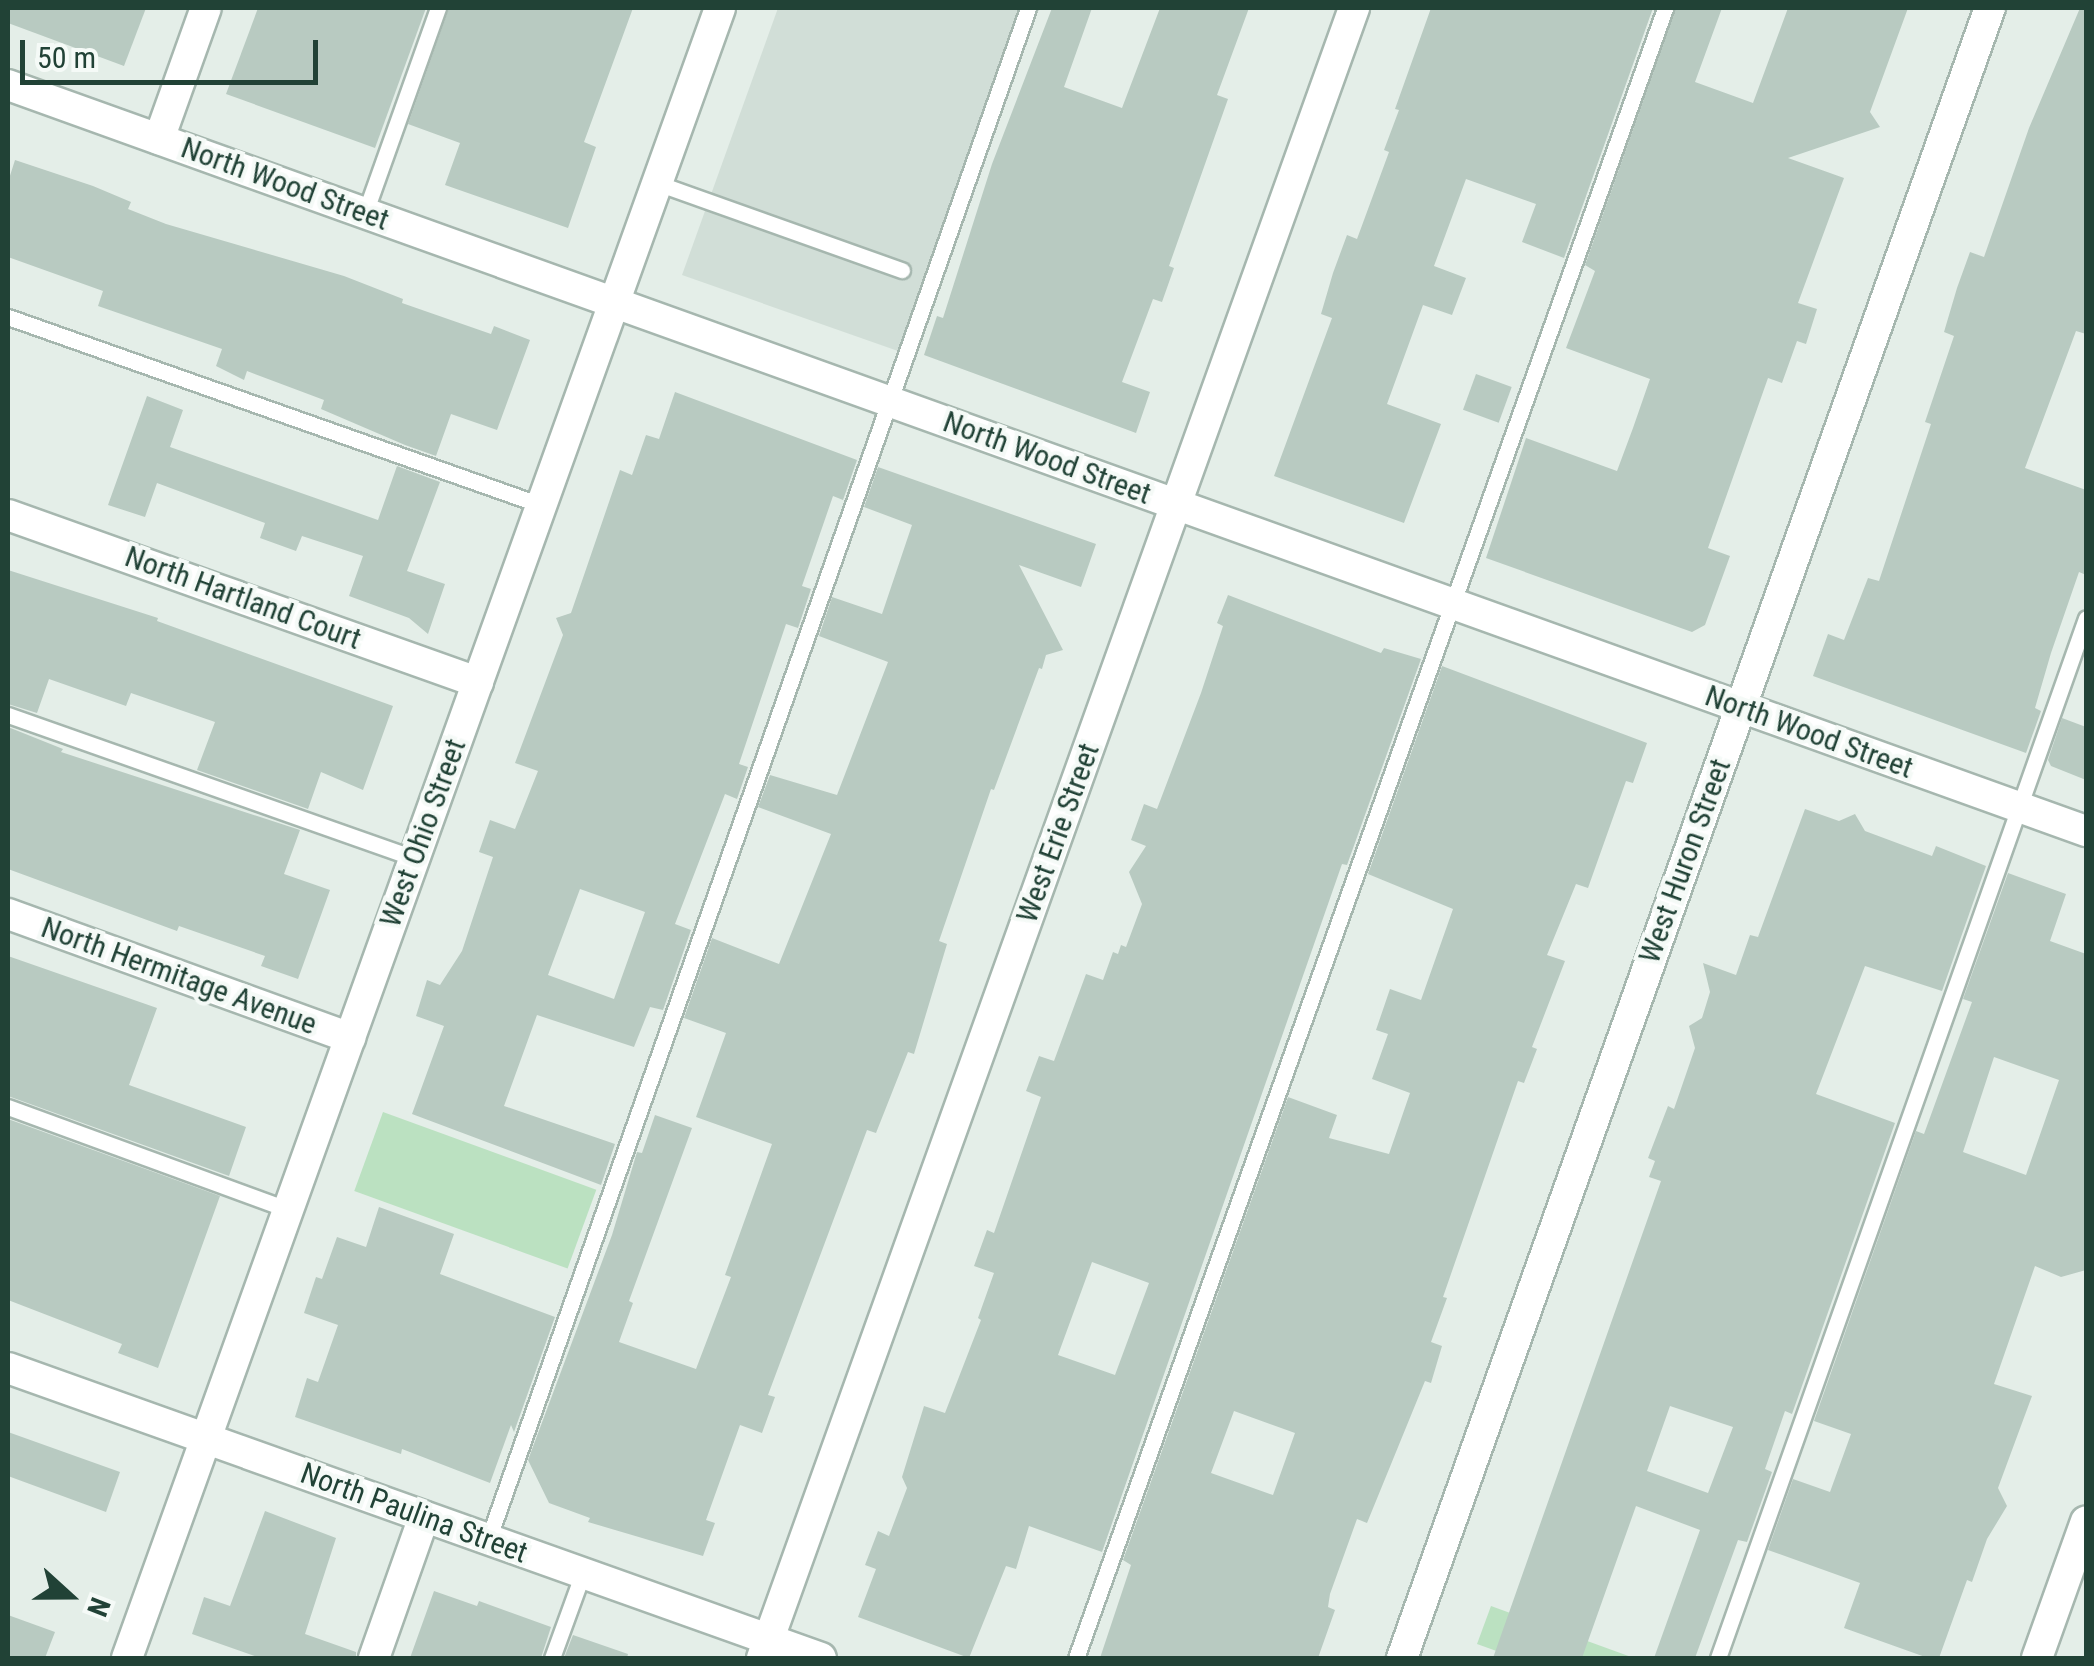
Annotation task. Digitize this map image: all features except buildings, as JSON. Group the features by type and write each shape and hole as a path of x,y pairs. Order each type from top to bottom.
{"street":[{"path":"159,139 206,8"},
{"name":"West Ohio Street","path":"128,1658 720,8"},
{"name":"West Erie Street","path":"765,1649 1354,8"},
{"name":"West Huron Street","path":"1402,1658 1990,8"},
{"name":"North Wood Street","path":"8,84 2086,831"},
{"name":"North Hartland Court","path":"8,514 478,682"},
{"name":"North Hermitage Avenue","path":"8,914 350,1038"},
{"name":"North Paulina Street","path":"8,1368 582,1574 765,1649 821,1658"},
{"path":"374,1658 424,1517"},
{"path":"2037,1658 2086,1521"}],"lane":[{"path":"364,212 438,8"},
{"path":"488,1540 1028,8"},
{"path":"1076,1658 1665,8"},
{"path":"657,183 902,270"},
{"path":"8,317 541,505"},
{"path":"1718,1658 2086,618"},
{"path":"8,715 414,858"},
{"path":"8,1108 289,1210"},
{"path":"552,1658 582,1574"}],"shaded area":[{"path":"778,8 1021,8 898,351 682,275"}],"green space":[{"path":"383,1112 596,1190 568,1269 354,1191"},
{"path":"1491,1606 1634,1658 1516,1658 1477,1644"}]}
